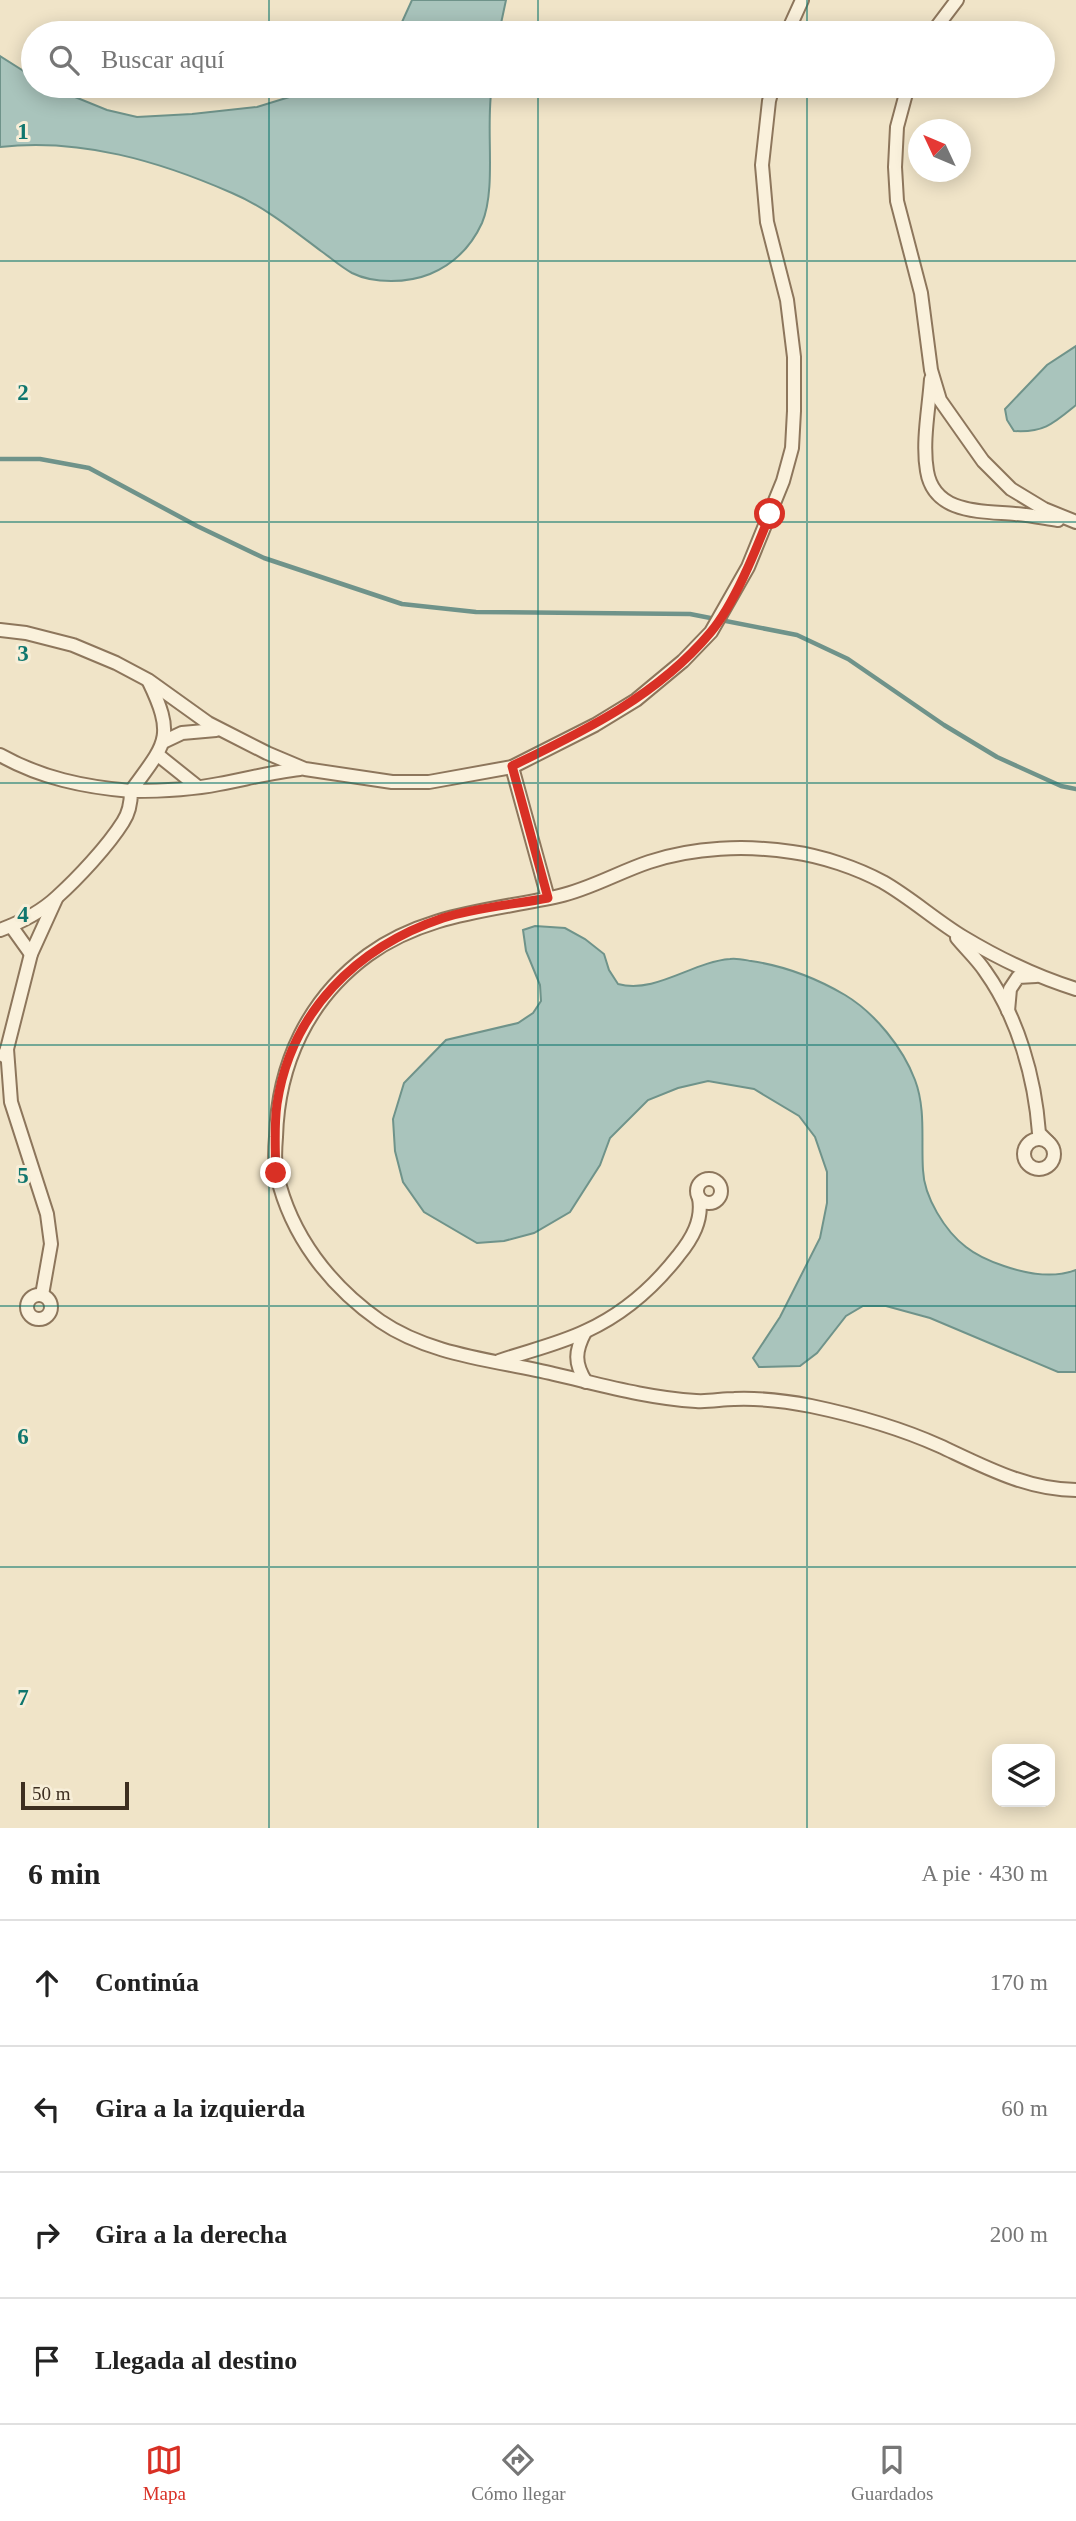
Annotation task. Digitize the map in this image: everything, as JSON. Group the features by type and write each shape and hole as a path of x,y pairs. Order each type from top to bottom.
{"street":[{"path":"792,21 802,0"},
{"path":"941,21 957,0"},
{"path":"0,755 22,768 56,780 131,791 170,791 217,785 272,772 304,769 392,782 429,782 512,766 595,725 636,700 683,661 711,632 748,567 783,481 792,449 793,357 787,300 767,222 762,164 770,98"},
{"path":"905,98 897,127 897,201 920,293 931,370 940,400 983,461 1011,489 1044,509 1076,522"},
{"path":"931,370 927,472 933,488 945,501 962,509 1076,522"},
{"path":"0,630 26,633 73,645 116,663 148,681 220,730 304,769"},
{"path":"31,954 5,928 56,899 84,870 124,821 131,802 131,791 158,755 163,742 164,718 148,681"},
{"path":"163,742 182,733 220,730"},
{"path":"158,755 198,787"},
{"path":"512,766 548,898"},
{"path":"1076,989 1016,966 948,927 881,881 839,864 796,852 748,847 702,851 654,860 565,894 446,917 410,930 370,953 336,981 306,1025 286,1065 277,1104 276,1173 304,1245 321,1268 346,1294 381,1322 414,1340 457,1354 656,1397 702,1402 767,1399 806,1405 899,1431 938,1445 1000,1474 1034,1485 1076,1490"},
{"path":"42,1295 51,1244 47,1213 6,1098 7,1049 31,954 56,899"},
{"path":"948,927 986,972 1008,1012 1026,1056 1034,1088 1039,1139"},
{"path":"1008,1012 1010,989 1018,977 1040,976"},
{"path":"0,1062 7,1049"},
{"path":"499,1362 585,1332 637,1300 683,1249 696,1228 701,1212 697,1188 703,1180 712,1179 720,1185 722,1194 716,1202 701,1212"},
{"path":"699,1198 706,1203 716,1202"},
{"path":"585,1332 579,1344 576,1361 586,1382"}],"water":[{"path":"412,0 506,0 502,21 402,21"},
{"path":"0,56 21,69 21,98 78,98 107,110 137,117 257,107 286,98 490,98 489,192 482,223 461,254 430,274 412,279 391,281 361,277 344,268 256,205 204,181 148,162 90,149 30,145 0,147"},
{"path":"1076,346 1076,405 1041,428 1014,431 1007,420 1005,409 1047,365"},
{"path":"535,926 565,928 585,939 604,954 609,970 618,984 646,985 716,961 738,959 788,969 811,978 845,995 867,1011 887,1032 915,1080 922,1114 924,1180 937,1213 951,1232 974,1253 1013,1269 1049,1275 1076,1270 1076,1372 1058,1372 930,1318 886,1306 863,1306 846,1316 817,1353 800,1366 759,1367 753,1358 780,1317 820,1238 827,1203 827,1172 815,1137 799,1116 754,1089 708,1081 678,1088 648,1100 610,1138 600,1165 570,1212 534,1233 504,1241 477,1243 424,1212 403,1182 395,1151 393,1119 404,1083 446,1040 518,1023 533,1013 541,1001 540,985 526,951 523,930"}],"waterway":[{"path":"0,459 40,459 89,468 197,526 264,558 402,604 476,612 690,614 797,635 848,659 944,725 997,757 1061,786 1076,789"}],"route":[{"path":"276,1173 277,1104 286,1065 306,1025 336,981 370,953 410,930 446,917 548,898 512,766 595,725 636,700 683,661 711,632 748,567 770,514"}]}
